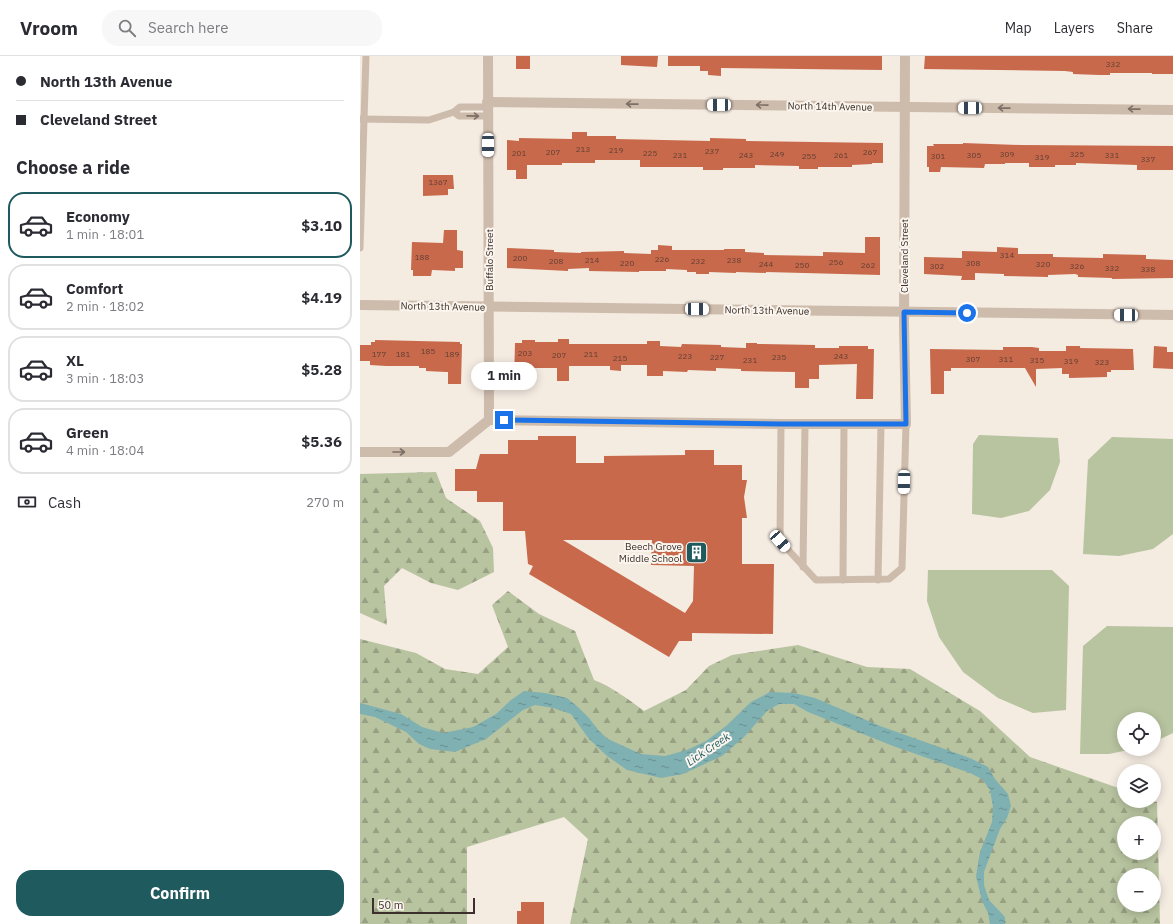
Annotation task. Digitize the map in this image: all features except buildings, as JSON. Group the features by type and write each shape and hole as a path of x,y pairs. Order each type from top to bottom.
{"street":[{"name":"Buffalo Street","path":"488,56 489,420"},
{"name":"Cleveland Street","path":"905,56 904,312 906,424"},
{"name":"North 14th Avenue","path":"488,108 905,107 1173,110"},
{"name":"North 13th Avenue","path":"360,305 1173,315"},
{"path":"360,452 449,452 489,420 906,424"}],"lane":[{"path":"360,248 362,119 366,56"},
{"path":"362,119 428,120 454,112 459,116 488,108"},
{"path":"781,424 780,541 816,580 878,580 889,579 902,568 906,424"},
{"path":"803,567 804,424"},
{"path":"843,580 844,424"},
{"path":"878,580 881,424"}],"green space":[{"path":"979,435 1058,438 1060,462 1050,490 1029,511 1001,518 972,514 973,444"},
{"path":"1112,437 1173,439 1173,534 1153,549 1119,556 1083,554 1088,460"},
{"path":"436,472 446,498 480,521 493,548 494,572 458,590 431,583 402,568 384,586 387,625 360,613 360,474"},
{"path":"928,570 1052,570 1069,586 1066,710 1033,713 998,698 963,672 939,637 927,601"},
{"path":"508,591 539,614 575,631 594,680 614,690 644,711 686,690 709,666 732,655 798,645 867,667 910,669 980,711 1030,757 1117,788 1117,808 1157,808 1157,816 1117,816 1117,860 1158,860 1159,868 1117,868 1117,912 1160,912 1160,924 570,924 588,839 564,817 467,847 467,924 360,924 360,639 416,653 445,669 478,674 508,647 492,605"},
{"path":"1107,626 1173,627 1173,733 1161,739 1161,712 1117,712 1117,752 1109,754 1080,754 1083,646"}],"water":[{"name":"Lick Creek","path":"524,691 545,693 567,698 589,718 599,731 608,739 641,754 665,756 687,750 706,741 726,726 751,702 770,692 794,693 815,698 880,726 970,758 988,767 995,779 1008,794 1011,806 1007,818 1000,829 984,872 984,885 989,900 1005,917 1005,924 990,924 988,913 982,901 976,876 980,852 992,822 993,807 990,790 982,779 970,773 893,746 808,712 794,704 779,704 767,711 744,737 722,756 683,774 661,778 627,770 607,756 589,739 571,714 553,708 535,705 523,710 486,739 455,752 430,749 419,744 406,732 375,717 360,714 360,703 401,714 422,727 443,733 473,727 496,714 511,700"}],"place":[{"name":"Beech Grove Middle School","path":"697,552"}],"route":[{"path":"504,420 781,424 906,424 904,312 967,313"}]}
